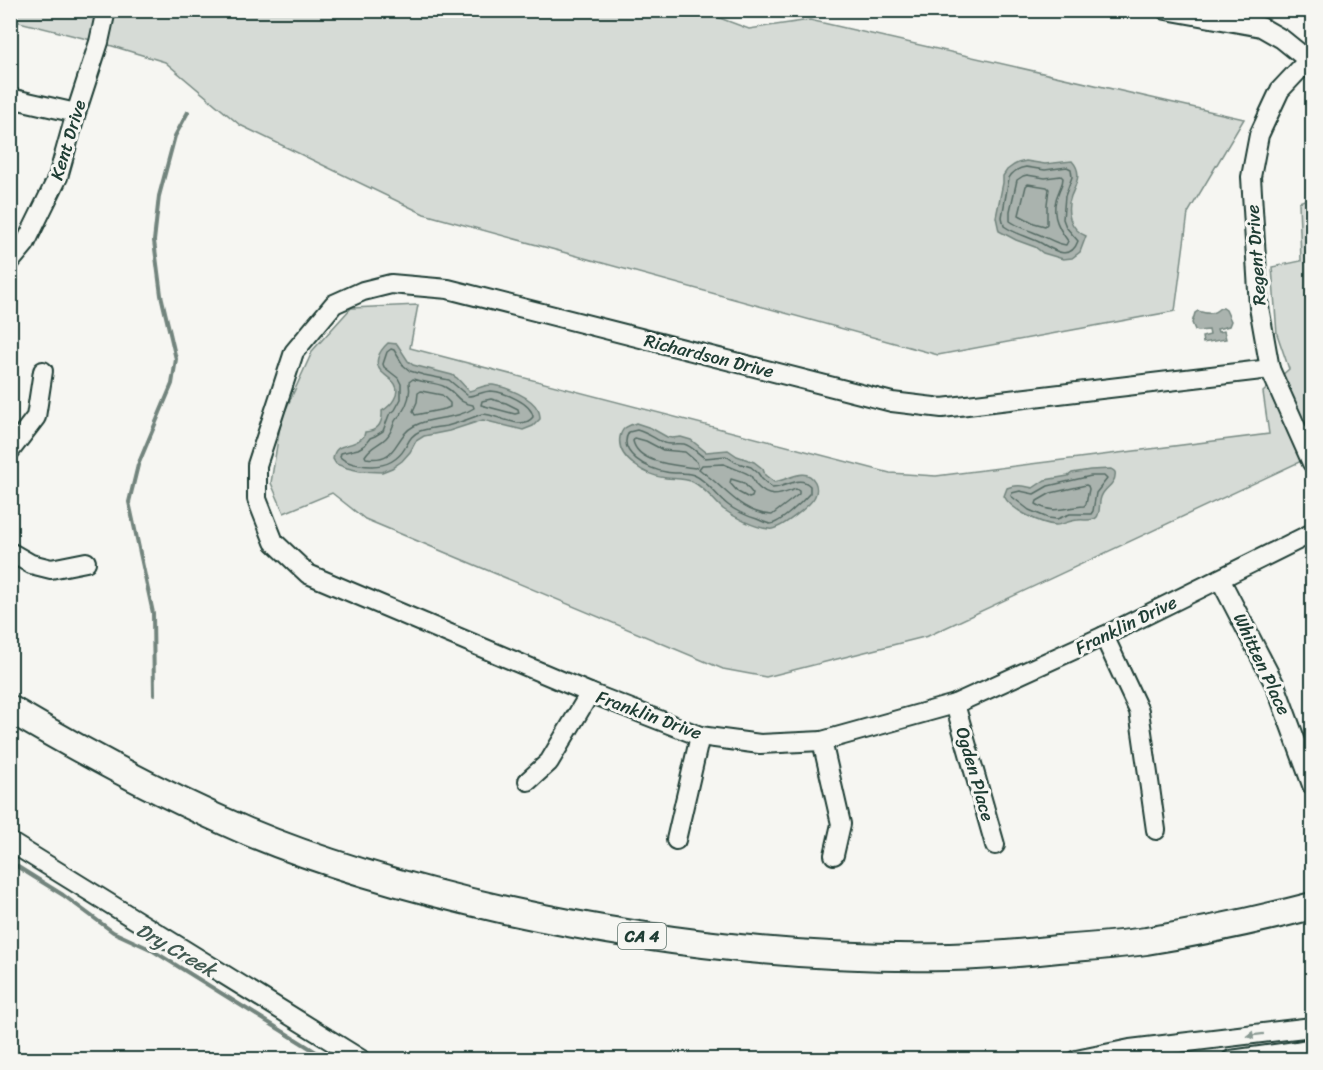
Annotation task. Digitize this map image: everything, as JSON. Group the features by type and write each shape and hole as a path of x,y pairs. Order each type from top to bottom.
{"highway":[{"name":"CA 4","path":"10,709 173,797 246,831 317,858 407,886 476,903 553,920 683,942 892,957 1025,953 1143,941 1312,906"}],"street":[{"name":"Kent Drive","path":"10,262 18,240 58,177 99,42 106,10"},
{"path":"1166,10 1261,27 1310,58"},
{"name":"Regent Drive","path":"1310,58 1280,90 1259,135 1251,177 1259,307 1270,369 1312,463"},
{"path":"10,98 76,113"},
{"name":"Richardson Drive","path":"257,465 294,352 333,304 363,291 391,284 448,289 892,402 942,408 1270,369"},
{"path":"10,451 36,417 43,371"},
{"name":"Franklin Drive","path":"257,465 257,499 274,543 308,574 590,693 700,736 760,744 822,741 955,704 1104,636 1312,533"},
{"path":"10,552 31,564 51,569 86,562"},
{"name":"Whitten Place","path":"1220,579 1276,687 1312,785"},
{"path":"1104,636 1139,711 1156,830"},
{"path":"528,781 549,762 590,693"},
{"name":"Ogden Place","path":"955,704 995,845"},
{"path":"676,840 700,736"},
{"path":"822,741 841,824 834,855"},
{"path":"10,842 362,1059"},
{"path":"1076,1059 1130,1049 1312,1027"},
{"path":"1231,1059 1312,1048"}],"shaded area":[{"path":"11,10 701,11 749,29 810,20 1244,119 1188,213 1175,311 938,355 424,214 240,125 165,62 99,42 11,20"},
{"path":"1312,145 1312,456 928,636 766,677 723,669 365,519 332,493 284,513 271,483 281,420 313,350 351,308 418,305 410,348 890,473 936,476 1269,434 1263,392 1289,369 1277,334 1272,267 1301,261 1299,202 1310,198"}],"water":[{"path":"1026,161 1045,164 1072,161 1075,165 1078,178 1069,202 1069,214 1076,229 1086,236 1080,252 1072,258 1063,259 1043,253 999,231 996,217 1003,176 1014,165"},
{"path":"1220,308 1226,310 1231,321 1229,326 1217,329 1218,332 1224,331 1226,339 1203,343 1202,337 1210,335 1209,330 1195,330 1192,323 1195,313 1198,311 1212,313"},
{"path":"388,343 397,344 413,365 452,375 469,391 493,385 518,393 535,405 540,419 533,426 523,430 483,420 424,436 416,441 402,461 382,472 360,471 336,464 333,459 337,449 354,443 364,436 365,432 376,428 380,423 382,411 392,403 396,396 395,384 380,370 377,363 381,350"},
{"path":"636,423 667,437 691,440 706,452 728,450 754,462 774,482 796,475 807,475 815,482 816,494 801,511 774,529 751,524 723,509 693,482 658,477 634,465 623,452 620,437 624,429"},
{"path":"1111,469 1115,472 1115,479 1102,495 1098,515 1093,519 1075,520 1059,525 1049,524 1019,511 1004,496 1007,488 1010,487 1033,488 1045,480 1068,476 1072,473"}],"waterway":[{"path":"154,695 153,613 129,502 138,465 172,384 176,359 161,295 154,241 159,196 175,136 188,112"},
{"name":"Dry Creek","path":"10,862 63,895 113,932 150,949 329,1060"}]}
